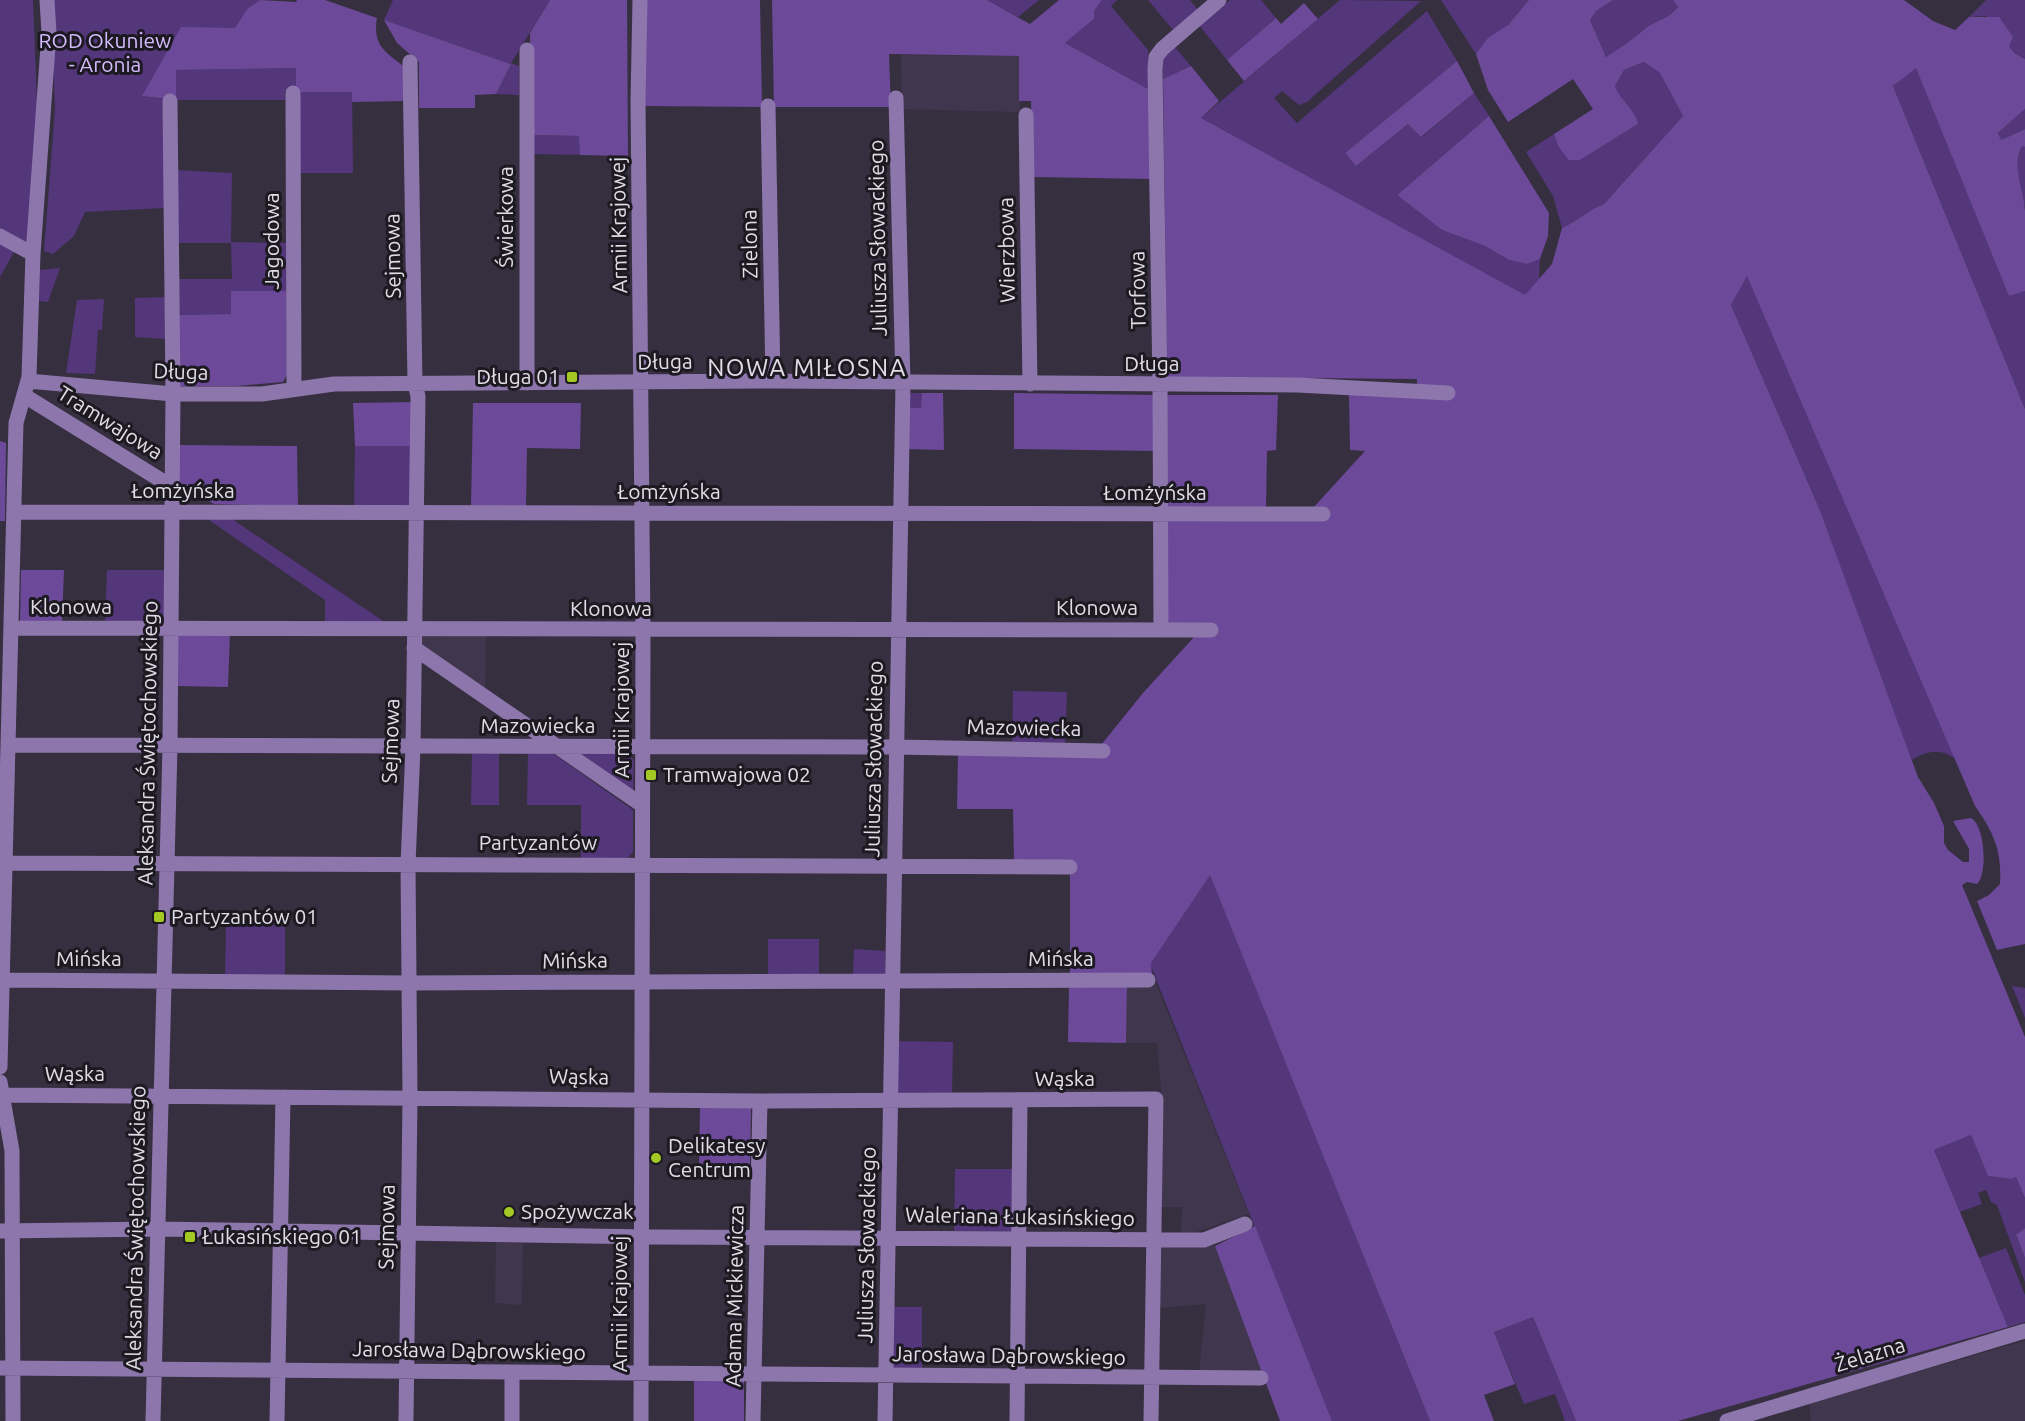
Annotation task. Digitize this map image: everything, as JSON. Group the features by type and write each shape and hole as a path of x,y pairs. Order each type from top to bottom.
{"street":[{"path":"0,1067 5,863 3,837 9,745 16,423 27,388 33,254 49,33 47,0"},
{"name":"Armii Krajowej","path":"640,0 638,101 643,630 641,1421"},
{"name":"Torfowa","path":"1161,630 1156,57 1162,49 1220,0"},
{"name":"Świerkowa","path":"526,50 527,383"},
{"name":"Sejmowa","path":"406,1421 410,1097 408,864 413,748 418,396 414,384 410,62"},
{"name":"Jagodowa","path":"293,93 294,389"},
{"name":"Juliusza Słowackiego","path":"885,1421 903,383 896,98"},
{"name":"Aleksandra Świętochowskiego","path":"153,1421 170,746 173,394 170,101"},
{"name":"Zielona","path":"768,106 773,381"},
{"name":"Wierzbowa","path":"1026,115 1030,384"},
{"path":"0,236 33,254"},
{"name":"Długa","path":"27,388 173,394 262,394 334,384 773,381 1298,385 1448,393"},
{"name":"Tramwajowa","path":"27,388 172,487"},
{"name":"Łomżyńska","path":"15,512 1323,514"},
{"name":"Klonowa","path":"11,628 1211,630"},
{"path":"414,648 642,805"},
{"name":"Mazowiecka","path":"9,745 413,748 895,747 1103,751"},
{"name":"Partyzantów","path":"5,863 1070,867"},
{"name":"Mińska","path":"3,980 410,983 1148,980"},
{"path":"1,1088 5,1138 7,1231 7,1368 13,1421"},
{"name":"Wąska","path":"1,1088 160,1096 760,1101 1156,1099 1153,1239"},
{"path":"277,1421 283,1097"},
{"path":"1017,1421 1020,1100"},
{"name":"Adama Mickiewicza","path":"753,1421 760,1101"},
{"name":"Waleriana Łukasińskiego","path":"7,1231 157,1229 408,1234 1204,1240 1245,1224"},
{"path":"1151,1421 1153,1239"},
{"name":"Żelazna","path":"1727,1421 2025,1331"},
{"name":"Jarosława Dąbrowskiego","path":"7,1368 1261,1378"},
{"path":"512,1373 513,1421"}],"shaded area":[{"path":"260,0 296,2 297,0 325,0 377,18 379,43 387,53 407,69 408,101 352,102 352,92 296,92 296,68 176,70 176,100 142,96 181,27 235,28 247,9"},
{"path":"550,0 627,0 628,156 580,155 579,136 531,135 530,33"},
{"path":"645,0 760,0 762,107 645,106"},
{"path":"772,0 987,0 1030,24 1059,0 1102,0 1094,11 1094,19 1065,43 1150,90 1151,179 1033,177 1031,101 1019,101 1019,56 889,54 891,107 774,107"},
{"path":"1529,0 1613,0 1596,11 1590,20 1606,57 1650,25 1674,12 1678,7 1673,0 1904,0 1933,21 1955,30 1969,17 1999,17 2013,37 2009,46 2014,53 2025,59 2025,109 1998,133 2001,140 2025,129 2025,147 2022,146 2019,154 2018,170 2025,211 2025,291 2009,296 1916,68 1893,86 2025,409 2025,944 1997,950 1977,901 1989,895 2000,884 2000,862 1992,834 1975,806 1747,276 1731,305 1819,508 1918,777 1934,803 1944,826 1944,843 1948,850 1963,862 1969,862 1969,849 1953,821 1971,818 1976,822 1982,839 1984,861 1980,879 1977,884 1967,882 1962,885 2025,1037 2025,1198 2016,1177 2011,1179 1988,1176 1971,1135 1934,1150 2008,1327 1678,1421 1576,1421 1533,1317 1494,1332 1515,1384 1484,1395 1494,1421 1430,1421 1210,875 1151,963 1152,975 1070,975 1070,873 1014,860 1013,809 957,809 958,755 1101,745 1143,693 1205,625 1165,625 1167,520 1313,508 1365,451 1350,450 1349,395 1417,395 1417,379 1167,377 1163,79 1191,66 1219,101 1201,118 1525,295 1552,264 1562,228 1604,204 1683,116 1660,73 1644,62 1624,70 1615,86 1634,113 1638,124 1580,160 1569,160 1558,146 1554,134 1593,109 1573,79 1508,122 1488,90 1476,54 1488,38 1508,25"},
{"path":"1304,3 1318,19 1244,81 1227,60 1276,18 1281,24"},
{"path":"384,20 511,64 496,94 475,95 475,108 419,108 419,62 397,43"},
{"path":"901,55 1019,56 1020,112 902,109"},
{"path":"1457,61 1474,93 1421,137 1408,124 1356,166 1345,153"},
{"path":"1489,116 1549,213 1548,236 1540,259 1527,264 1509,260 1485,246 1442,230 1397,195"},
{"path":"231,291 286,291 287,375 283,382 237,386 177,386 177,315 231,314"},
{"path":"922,393 943,393 944,450 906,449 906,408 921,408"},
{"path":"1014,393 1155,395 1154,451 1014,449"},
{"path":"1167,395 1278,395 1276,450 1267,451 1266,508 1166,508"},
{"path":"413,402 412,446 355,446 353,403"},
{"path":"473,403 581,403 580,449 527,448 526,507 471,506"},
{"path":"0,441 6,443 5,521 0,521"},
{"path":"179,445 297,446 298,506 214,504 177,483"},
{"path":"21,570 64,570 62,622 20,622"},
{"path":"176,634 230,634 228,687 174,686"},
{"path":"419,635 486,635 485,688 423,649"},
{"path":"1151,971 1249,1214 1196,1232 1181,1233 1182,1207 1158,1207 1162,1101 1157,1043 1126,1043 1127,987 1153,986"},
{"path":"1069,987 1127,987 1126,1043 1068,1042"},
{"path":"700,1104 751,1106 750,1168 699,1167"},
{"path":"1255,1226 1332,1421 1280,1421 1215,1246"},
{"path":"2025,1228 2025,1258 2016,1235"},
{"path":"496,1242 523,1243 522,1305 495,1303"},
{"path":"1156,1246 1215,1246 1263,1372 1199,1371 1206,1304 1158,1308"},
{"path":"2025,1341 2025,1421 1811,1421 1809,1403"},
{"path":"694,1381 744,1381 744,1421 694,1421"}],"green space":[{"name":"ROD Okuniew - Aronia","path":"0,0 33,0 37,105 27,243 0,228"},
{"name":"ROD Okuniew - Aronia","path":"51,0 260,0 247,9 235,28 181,28 143,96 165,99 165,208 85,212 74,236 53,254 44,251 55,109"},
{"path":"393,0 550,0 511,63 519,66 519,95 496,94 511,64 384,20"},
{"path":"987,0 1039,0 1018,17"},
{"path":"1102,0 1117,0 1111,6 1148,50 1150,90 1065,43 1094,19 1094,11"},
{"path":"1148,0 1190,0 1198,10 1173,30"},
{"path":"1230,0 1261,0 1276,18 1227,60 1199,25"},
{"path":"1340,0 1421,1 1307,102 1299,105 1282,91 1274,98 1297,123 1427,11 1457,61 1345,153 1356,166 1408,124 1422,137 1474,93 1489,116 1397,195 1442,230 1485,246 1509,260 1527,264 1540,259 1539,279 1525,296 1201,118"},
{"path":"1441,0 1529,0 1508,25 1476,54"},
{"path":"1613,0 1673,0 1678,7 1606,57 1590,20 1596,11"},
{"path":"1986,0 2025,0 2025,59 2014,53 1986,16 1969,17"},
{"path":"1174,46 1191,66 1163,79 1162,57"},
{"path":"1644,62 1660,73 1683,116 1604,204 1562,228 1553,196 1526,152 1554,134 1558,146 1580,160 1638,124 1618,95 1615,86 1624,70"},
{"path":"1916,67 2009,295 2025,291 2025,409 1893,86"},
{"path":"297,68 297,92 352,92 353,173 297,173 296,92 285,91 285,100 176,100 176,70"},
{"path":"2025,109 2025,129 2001,140 1998,133"},
{"path":"531,135 580,136 580,155 531,154"},
{"path":"2022,146 2025,147 2025,207 2017,168"},
{"path":"176,170 232,173 231,242 286,243 286,291 232,291 231,314 177,315 176,279 232,279 231,243 176,243"},
{"path":"0,244 14,252 0,277"},
{"path":"60,268 48,302 39,301 40,270"},
{"path":"1747,275 1958,761 1941,752 1930,752 1912,760 1841,574 1819,508 1731,305"},
{"path":"165,297 165,339 135,337 135,298"},
{"path":"104,299 102,330 98,330 95,374 66,373 77,300"},
{"path":"906,393 922,393 922,408 906,408"},
{"path":"355,446 412,446 411,506 354,506"},
{"path":"206,518 235,518 235,521 386,623 325,622 325,600"},
{"path":"107,570 164,570 164,621 105,622"},
{"path":"1013,691 1067,692 1065,745 1012,744"},
{"path":"472,752 499,752 499,805 471,805"},
{"path":"528,752 551,752 633,810 633,852 627,859 581,858 581,805 527,805"},
{"path":"578,752 627,753 634,760 633,791"},
{"path":"1210,874 1430,1421 1332,1421 1150,964"},
{"path":"285,922 285,975 225,975 226,923"},
{"path":"768,939 819,939 819,976 768,976"},
{"path":"854,949 885,951 885,976 853,976"},
{"path":"2012,986 2025,988 2025,1018"},
{"path":"896,1041 953,1042 952,1094 895,1094"},
{"path":"1971,1135 1988,1176 2010,1179 2016,1177 2025,1198 2025,1228 2016,1236 2025,1258 2025,1282 1997,1205 1991,1202 1986,1190 1978,1193 1982,1204 1960,1212 1934,1150"},
{"path":"955,1169 1015,1169 1012,1232 954,1231"},
{"path":"2006,1248 2025,1295 2025,1322 2008,1327 1979,1258"},
{"path":"892,1307 922,1307 922,1370 892,1370"},
{"path":"1533,1317 1576,1421 1565,1421 1555,1394 1524,1404 1494,1332"}],"place":[{"name":"Długa 01","path":"572,377"},
{"name":"Tramwajowa 02","path":"651,775"},
{"name":"Partyzantów 01","path":"159,917"},
{"name":"Delikatesy Centrum","path":"656,1158"},
{"name":"Spożywczak","path":"509,1212"},
{"name":"Łukasińskiego 01","path":"190,1237"}],"district":[{"name":"NOWA MIŁOSNA","path":"807,368"}]}
